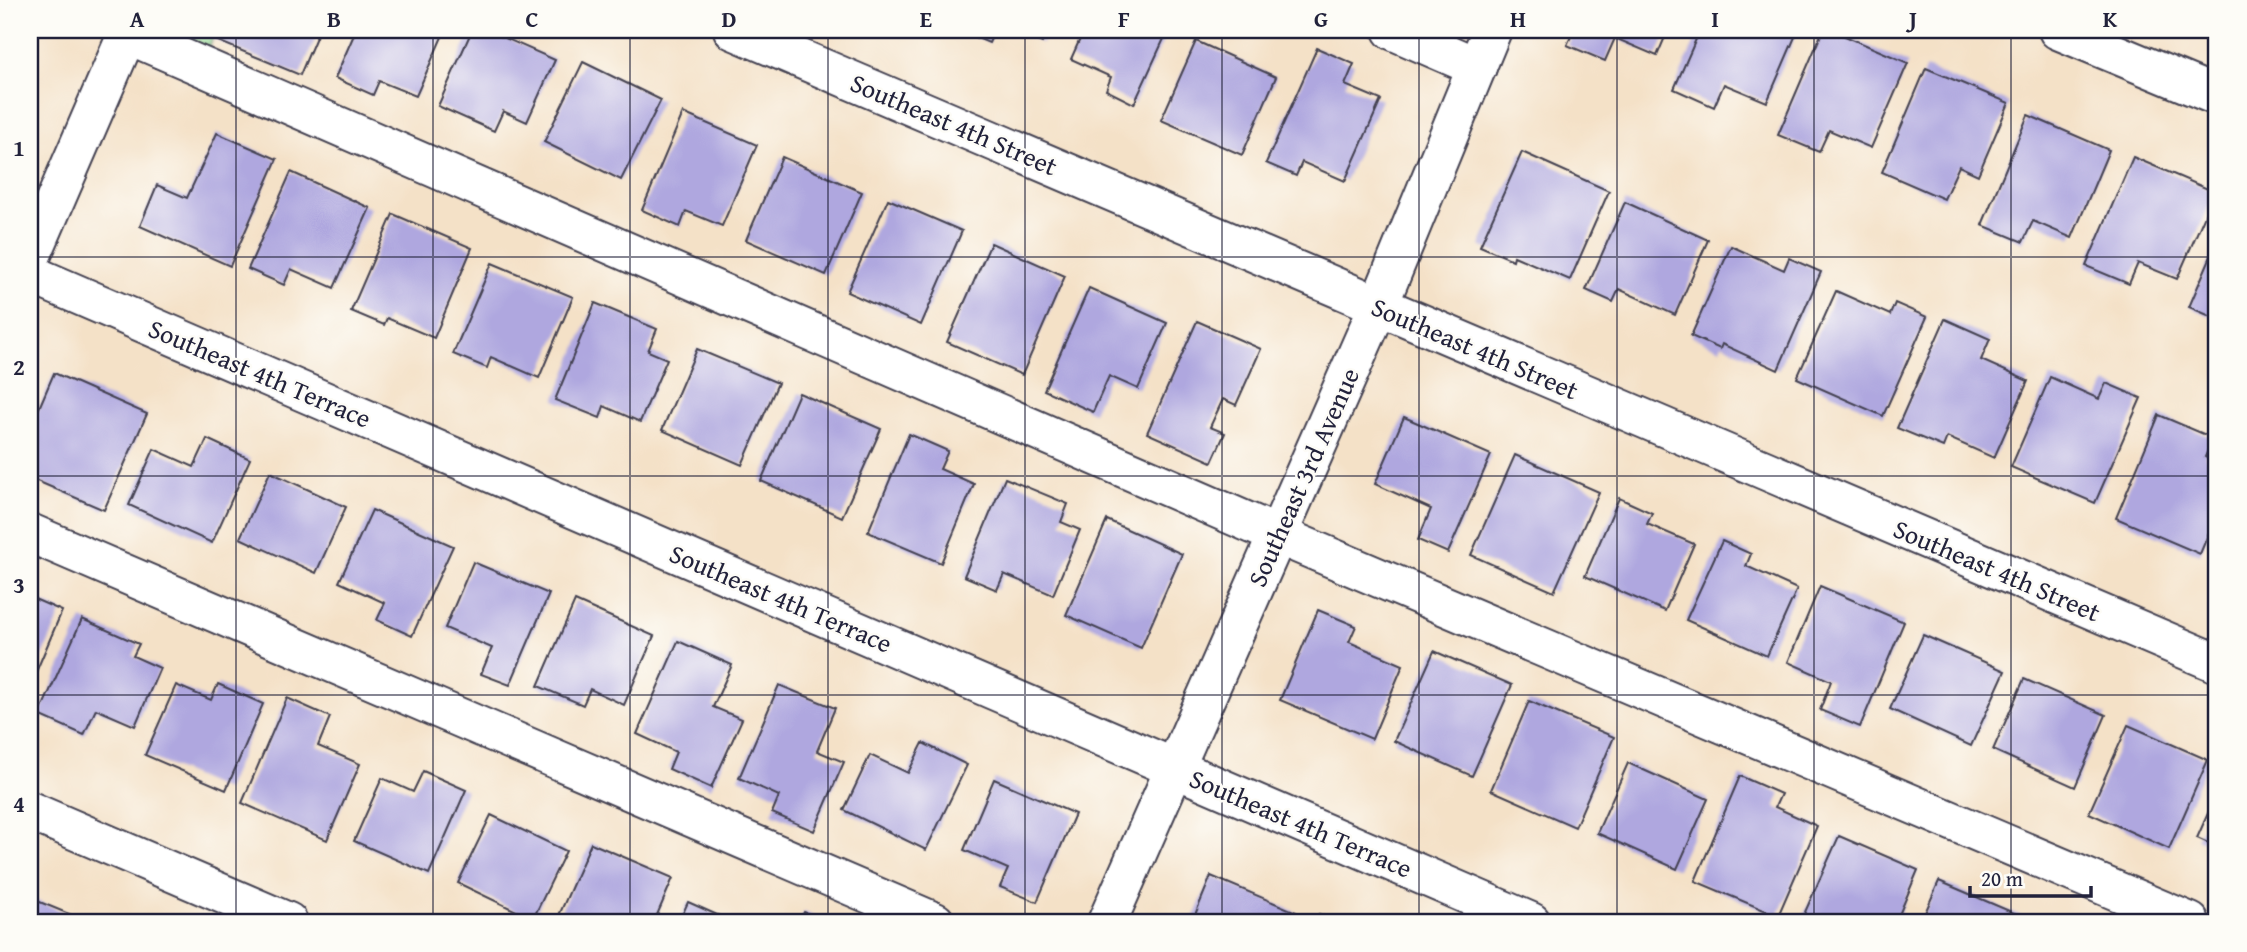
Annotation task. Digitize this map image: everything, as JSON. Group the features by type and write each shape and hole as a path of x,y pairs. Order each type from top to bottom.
{"street":[{"name":"Southeast 4th Street","path":"733,30 2217,663"},
{"path":"1392,30 1477,66"},
{"name":"Southeast 3rd Avenue","path":"1107,922 1378,307 1492,30"},
{"path":"2058,30 2217,96"},
{"path":"30,259 128,32 1278,534 2190,922"},
{"name":"Southeast 4th Terrace","path":"30,274 1531,922"},
{"path":"30,533 935,922"},
{"path":"30,811 288,922"}],"green space":[{"path":"159,30 216,30 207,52"}],"building":[{"path":"216,30 319,30 300,75 213,39"},
{"path":"356,30 445,30 416,96 379,81 373,95 335,78"},
{"path":"472,30 487,30 555,60 527,122 503,111 494,131 438,106"},
{"path":"958,30 995,30 989,43"},
{"path":"1012,30 1048,30 1042,43"},
{"path":"1084,30 1168,30 1134,104 1106,90 1111,77 1071,59"},
{"path":"1574,30 1668,30 1657,56 1615,38 1605,61 1567,45"},
{"path":"1700,30 1798,30 1767,102 1724,84 1714,107 1674,89"},
{"path":"1823,30 1831,30 1908,63 1871,148 1829,130 1819,152 1778,135"},
{"path":"30,40 37,44 30,58"},
{"path":"1196,41 1276,77 1242,155 1161,120"},
{"path":"1317,48 1354,64 1345,85 1381,100 1345,181 1302,162 1296,176 1266,163"},
{"path":"583,62 661,100 621,180 544,142"},
{"path":"1926,68 2009,103 1978,175 1959,166 1944,199 1882,172"},
{"path":"683,113 757,145 722,226 686,211 680,227 642,210"},
{"path":"2028,115 2109,150 2072,238 2033,221 2023,242 1982,225"},
{"path":"217,133 277,159 230,266 140,226 157,185 187,198"},
{"path":"1522,152 1609,191 1570,280 1514,256 1513,260 1480,246"},
{"path":"782,157 862,192 826,275 746,240"},
{"path":"2133,157 2215,192 2177,279 2138,263 2129,284 2086,266"},
{"path":"291,172 370,208 334,288 291,269 284,285 248,269"},
{"path":"888,199 962,231 921,325 847,292"},
{"path":"1625,202 1708,240 1675,315 1619,289 1613,302 1586,290"},
{"path":"393,214 472,248 434,338 387,318 384,325 351,311"},
{"path":"2217,242 2217,319 2189,307"},
{"path":"991,243 1065,276 1022,375 947,342"},
{"path":"1731,246 1784,270 1789,258 1821,272 1778,370 1722,344 1720,349 1691,336"},
{"path":"492,263 573,297 539,378 491,357 487,368 453,354"},
{"path":"1089,288 1167,323 1138,389 1109,376 1093,412 1044,390"},
{"path":"1836,291 1890,315 1895,303 1927,317 1883,416 1797,378"},
{"path":"595,303 657,329 648,351 667,359 640,422 604,406 600,418 555,400"},
{"path":"1945,319 1990,339 1981,360 2028,381 1994,458 1947,437 1943,447 1897,428"},
{"path":"1197,321 1261,349 1236,405 1223,399 1210,427 1225,433 1212,462 1147,433"},
{"path":"697,349 778,383 742,465 662,430"},
{"path":"54,373 147,414 104,510 30,478 30,429"},
{"path":"2050,377 2099,399 2106,383 2141,398 2095,503 2011,467"},
{"path":"799,393 881,429 842,517 761,481"},
{"path":"2159,415 2213,438 2205,457 2217,463 2217,513 2200,554 2116,518"},
{"path":"1404,417 1491,455 1448,553 1418,540 1431,509 1375,484"},
{"path":"909,434 948,451 940,469 974,484 941,563 868,532"},
{"path":"207,439 250,459 212,543 129,505 154,449 194,467"},
{"path":"1515,455 1599,492 1554,592 1471,555"},
{"path":"270,472 346,507 316,573 240,538"},
{"path":"1005,478 1068,504 1061,522 1080,530 1053,595 1004,574 997,590 964,576"},
{"path":"1619,498 1652,513 1647,524 1694,544 1665,611 1585,576"},
{"path":"372,510 453,546 412,636 377,620 385,603 339,582"},
{"path":"1107,520 1182,554 1141,648 1066,615"},
{"path":"1722,541 1751,554 1746,566 1797,589 1767,656 1686,620"},
{"path":"473,562 549,594 510,685 481,674 492,648 445,628"},
{"path":"1820,586 1904,622 1860,727 1820,710 1831,681 1788,662"},
{"path":"30,597 62,611 30,686"},
{"path":"575,601 654,636 624,705 590,689 583,705 538,686"},
{"path":"1318,610 1356,626 1349,642 1403,665 1372,739 1280,700"},
{"path":"82,619 139,644 133,656 160,668 135,726 96,709 84,735 39,715"},
{"path":"1923,635 2005,671 1971,746 1890,709"},
{"path":"678,641 732,665 713,707 742,719 711,788 669,769 676,752 637,734"},
{"path":"1434,651 1512,685 1472,776 1394,741"},
{"path":"2024,679 2106,715 2075,787 1993,750"},
{"path":"218,684 263,704 226,790 145,755 176,685 211,700"},
{"path":"779,685 835,708 817,751 844,762 814,831 772,813 779,796 739,778"},
{"path":"287,698 330,717 318,746 360,764 327,840 242,803"},
{"path":"1529,701 1614,737 1575,827 1491,790"},
{"path":"2128,725 2208,760 2169,849 2089,813"},
{"path":"923,743 967,765 926,850 844,810 870,755 908,773"},
{"path":"1628,763 1708,799 1677,869 1597,833"},
{"path":"423,771 466,790 429,874 354,841 382,778 413,792"},
{"path":"1740,776 1781,794 1775,807 1817,826 1778,916 1695,881"},
{"path":"994,779 1075,814 1037,902 1000,887 1008,869 964,850"},
{"path":"2217,793 2217,847 2197,838"},
{"path":"491,815 566,851 533,919 458,883"},
{"path":"1839,836 1918,870 1896,922 1801,921"},
{"path":"591,843 673,878 654,922 556,922"},
{"path":"1211,876 1296,912 1291,922 1192,922"},
{"path":"1939,881 2021,916 2018,922 1921,922"},
{"path":"30,898 74,916 71,922 30,922"},
{"path":"688,902 733,922 679,922"},
{"path":"804,912 827,922 800,922"},
{"path":"1319,914 1338,922 1315,922"}]}
